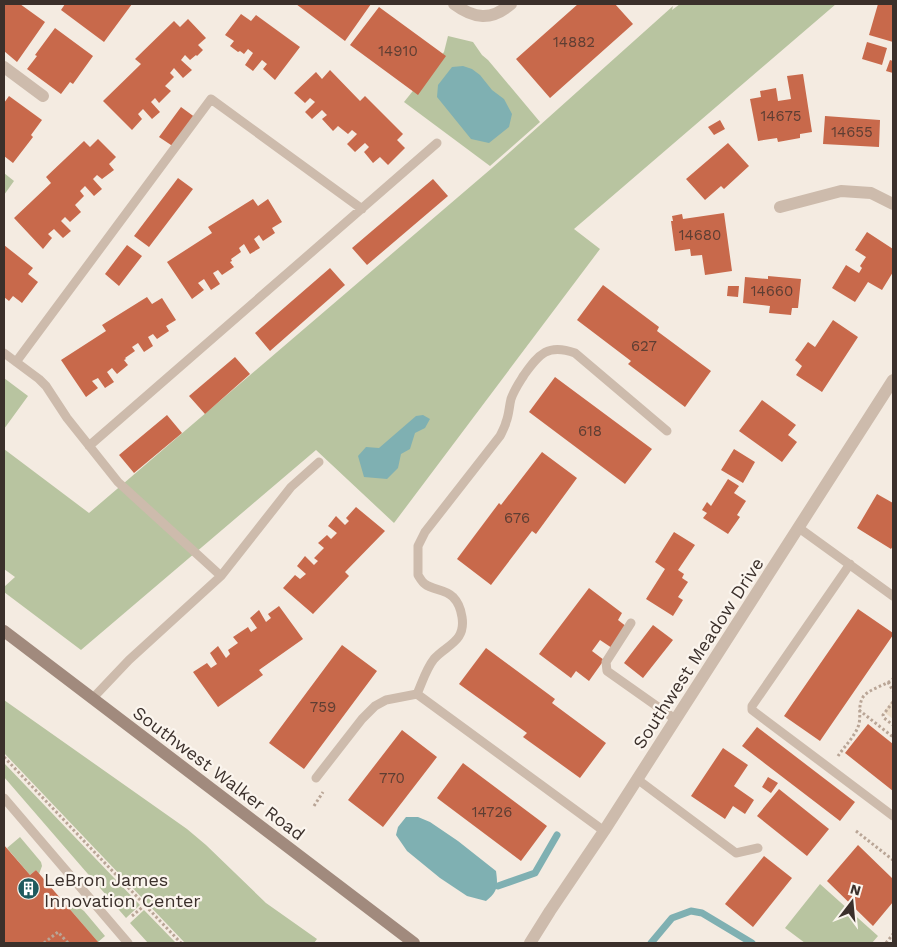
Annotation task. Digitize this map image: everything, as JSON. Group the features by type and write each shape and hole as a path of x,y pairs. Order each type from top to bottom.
{"main road":[{"name":"Southwest Walker Road","path":"4,631 414,943"}],"street":[{"path":"454,4 476,16 488,16 505,9 511,4"},
{"path":"4,67 42,96"},
{"path":"780,207 841,191 871,193 893,204"},
{"name":"Southwest Meadow Drive","path":"530,943 604,831 893,380"}],"lane":[{"path":"16,362 211,99 362,210"},
{"path":"89,446 438,143"},
{"path":"417,694 434,658 461,634 463,624 460,608 452,596 426,585 418,575 418,546 426,532 500,436 506,423 511,399 516,387 537,357 555,349 575,353 667,432"},
{"path":"4,353 46,386 67,418 118,482 221,576"},
{"path":"92,699 128,660 221,576 291,487 319,462"},
{"path":"799,528 893,596"},
{"path":"850,564 752,706 752,710 893,816"},
{"path":"632,623 606,662 607,671 675,719"},
{"path":"316,778 362,719 375,706 386,700 417,694 604,831"},
{"path":"637,779 736,853 758,848"},
{"path":"4,798 128,943"}],"path":[{"path":"830,768 857,729 860,721 859,710 864,697 874,689 893,679"},
{"path":"888,682 893,691"},
{"path":"893,702 884,718 893,725"},
{"path":"859,710 893,737"},
{"path":"4,757 181,943"},
{"path":"856,831 893,860"},
{"path":"132,916 145,905"},
{"path":"44,943 58,932 68,943"},
{"path":"886,943 893,934"}],"green space":[{"path":"680,4 836,4 574,229 600,249 394,523 316,450 81,650 4,592 4,587 15,577 4,569 4,449 89,513 492,168 673,6 672,10"},
{"path":"448,36 473,42 540,122 490,166 404,102 444,52"},
{"path":"4,173 14,181 4,195"},
{"path":"4,378 28,396 4,429"},
{"path":"4,700 187,829 266,903 317,939 314,943 185,943 4,753"},
{"path":"4,763 140,905 126,918 4,777"},
{"path":"20,837 41,862 42,866 39,874 36,870 30,875 7,848"},
{"path":"820,884 878,936 872,943 805,943 785,928"},
{"path":"77,906 84,911 105,936 98,942 68,907"},
{"path":"144,910 176,943 148,943 130,923"}],"shaded area":[{"path":"893,699 893,719 884,712"}],"water":[{"path":"463,66 472,69 480,75 492,90 504,99 512,114 509,127 489,143 471,139 437,97 438,85 452,67"},
{"path":"423,415 430,419 425,428 415,433 410,449 401,454 398,468 387,479 364,477 358,456 366,447 379,448 416,416"},
{"path":"406,817 418,817 430,822 496,871 497,881 493,894 486,901 467,896 440,878 407,851 396,835 398,827"}],"building":[{"path":"4,4 20,4 45,22 17,62 4,51"},
{"path":"65,4 132,4 104,42 61,10"},
{"path":"296,4 371,4 345,41"},
{"path":"578,4 615,4 633,24 550,98 516,59"},
{"path":"878,4 893,4 893,42 869,35"},
{"path":"379,7 446,56 418,95 350,45"},
{"path":"241,14 251,21 256,15 300,47 275,80 263,69 267,64 262,60 253,71 245,65 253,53 248,49 244,54 230,46 234,41 225,35"},
{"path":"188,19 206,38 198,45 203,50 190,60 185,55 181,60 192,70 183,78 174,68 170,73 174,77 165,86 171,91 159,103 155,98 151,102 160,112 152,119 143,109 138,114 142,119 132,130 103,101 141,64 135,59 174,21 180,27"},
{"path":"55,28 93,56 73,84 70,82 61,94 27,69"},
{"path":"867,42 887,48 882,65 862,59"},
{"path":"890,60 893,61 893,73 886,71"},
{"path":"330,70 360,101 365,96 403,134 397,140 405,148 388,165 380,157 373,163 364,152 369,147 365,143 355,152 347,144 357,134 352,130 348,134 338,126 333,131 322,119 327,115 322,110 312,119 305,112 315,102 310,98 305,103 294,93 316,72 322,79"},
{"path":"803,74 812,132 800,134 800,138 778,142 777,138 758,141 750,99 761,97 760,91 776,88 778,101 791,99 787,76"},
{"path":"9,96 42,120 31,135 33,137 13,163 4,156 4,103"},
{"path":"181,107 196,118 174,147 159,137"},
{"path":"825,116 880,120 879,147 823,144"},
{"path":"720,120 725,129 714,135 708,127"},
{"path":"98,139 116,157 109,164 114,170 102,179 97,175 93,179 102,189 94,196 85,186 80,191 84,196 75,205 81,212 70,222 65,217 61,221 71,231 63,238 54,229 48,234 52,238 43,249 14,218 51,183 46,177 84,141 90,147"},
{"path":"728,143 749,166 724,189 721,186 705,200 686,179"},
{"path":"178,178 193,189 149,247 134,236"},
{"path":"433,179 448,196 367,265 352,248"},
{"path":"253,199 258,206 268,199 282,222 272,228 275,233 263,241 259,235 254,239 260,248 250,254 244,244 239,248 241,252 231,259 232,261 230,262 234,267 222,275 218,270 213,273 220,284 211,290 204,279 198,283 204,290 192,299 167,262 212,233 208,227"},
{"path":"724,213 732,271 705,275 702,255 691,256 690,249 675,251 672,216 682,214 683,219"},
{"path":"867,232 893,249 893,272 882,290 868,282 855,302 832,288 846,265 859,273 862,268 860,266 866,257 855,250"},
{"path":"4,245 33,268 28,274 38,282 22,303 13,296 9,301 4,297"},
{"path":"127,245 142,256 119,286 105,274"},
{"path":"330,268 345,285 270,351 255,333"},
{"path":"768,276 801,279 798,308 792,308 791,315 769,313 770,306 743,303 745,277 768,279"},
{"path":"603,285 659,327 657,331 711,371 685,407 628,364 631,361 577,320"},
{"path":"728,286 739,286 738,297 727,296"},
{"path":"147,297 152,304 162,298 176,320 166,326 169,331 157,339 153,334 148,337 153,346 144,352 138,343 132,347 135,351 124,360 128,365 117,374 112,368 107,372 114,382 105,388 98,378 92,381 98,388 86,397 61,360 106,331 102,325"},
{"path":"833,320 858,337 822,392 796,375 802,366 795,360 808,342 815,347"},
{"path":"235,357 250,374 205,414 189,396"},
{"path":"555,377 652,449 625,484 529,412"},
{"path":"762,400 796,425 788,435 797,442 782,462 739,431"},
{"path":"167,415 182,433 134,473 119,455"},
{"path":"734,449 755,462 743,483 721,470"},
{"path":"542,452 577,478 536,534 532,531 491,585 457,559 499,503 501,505"},
{"path":"728,479 739,486 734,493 746,501 737,515 740,517 728,534 703,518 707,513 702,510 707,502 711,506"},
{"path":"877,494 893,503 893,546 891,549 857,528"},
{"path":"356,507 385,531 345,572 349,576 313,614 283,588 295,575 300,579 306,574 297,566 305,556 314,565 318,561 314,558 324,548 318,543 327,535 331,539 337,533 328,526 336,516 345,525 349,521 346,518"},
{"path":"674,532 695,545 678,570 684,574 682,578 688,582 678,597 683,600 673,616 646,599 665,569 655,562"},
{"path":"589,588 622,613 618,620 627,627 612,648 600,640 592,651 604,660 589,681 576,671 571,678 539,654"},
{"path":"279,606 303,639 259,670 263,675 218,707 193,672 207,663 211,668 217,664 210,653 218,646 226,658 230,654 228,650 238,643 233,637 248,627 251,632 257,628 250,618 259,610 266,622 271,618 268,614"},
{"path":"858,609 893,633 893,635 820,741 784,716"},
{"path":"653,625 673,640 643,678 624,663"},
{"path":"342,645 377,671 304,769 269,743"},
{"path":"486,648 555,699 552,703 606,743 580,778 523,737 527,733 459,684"},
{"path":"868,724 893,744 893,791 845,753"},
{"path":"757,727 855,802 840,821 742,746"},
{"path":"402,730 437,757 383,827 348,800"},
{"path":"723,748 748,765 734,786 754,800 745,814 733,806 725,819 691,796"},
{"path":"463,763 547,826 521,861 437,798"},
{"path":"768,777 778,783 771,793 762,787"},
{"path":"779,789 829,829 807,856 757,816"},
{"name":"LeBron James Innovation Center","path":"4,845 30,875 36,870 99,943 4,943"},
{"path":"858,845 893,879 893,902 873,926 827,881"},
{"path":"764,856 792,878 753,927 725,904"}],"waterway":[{"path":"498,886 535,873 557,835"},
{"path":"651,943 672,918 691,911 702,913 752,943"}],"place":[{"name":"LeBron James Innovation Center","path":"28,889"}]}
